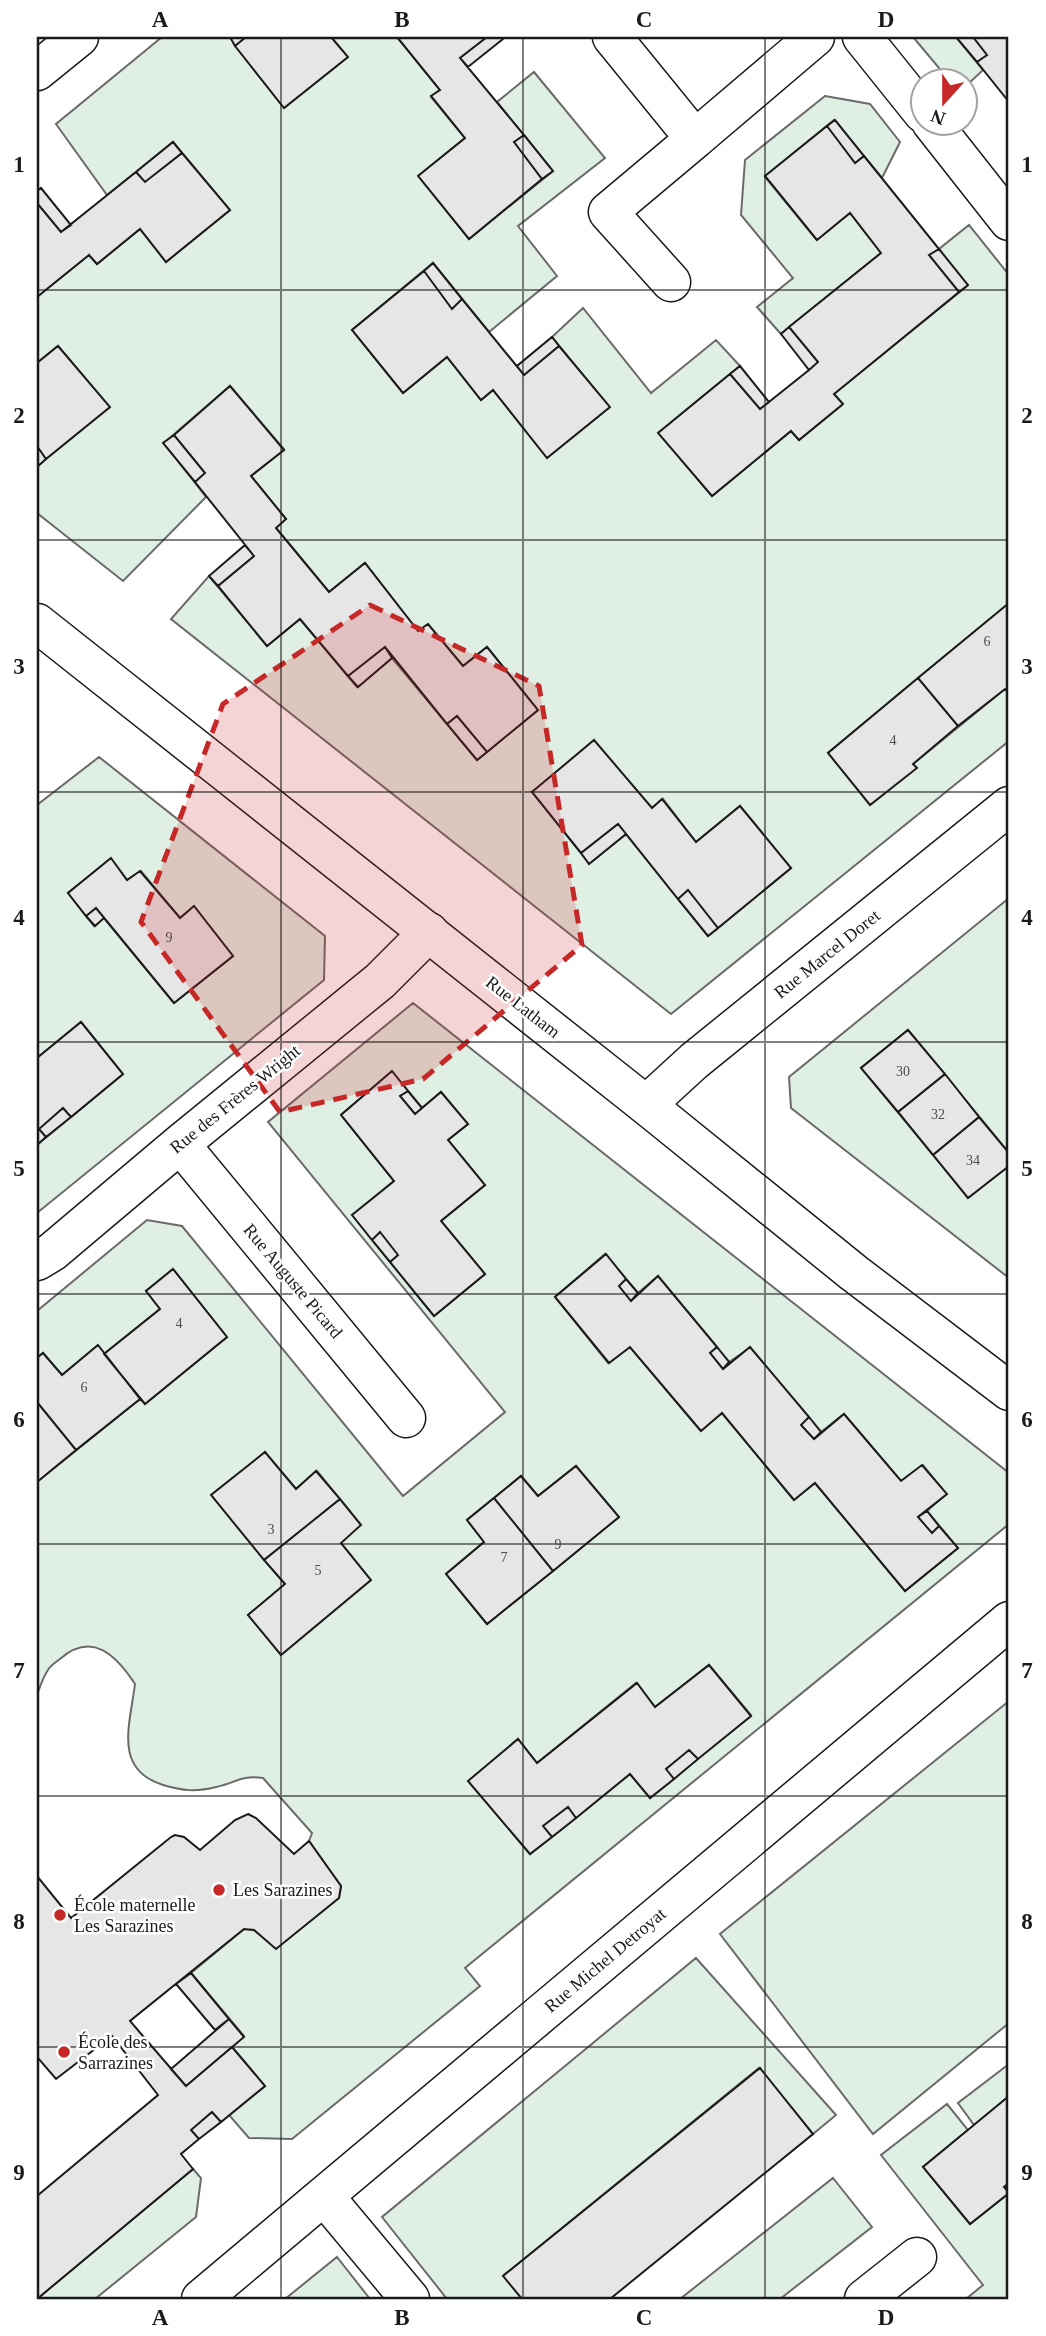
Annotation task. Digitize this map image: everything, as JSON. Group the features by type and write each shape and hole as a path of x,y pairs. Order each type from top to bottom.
{"street":[{"path":"37,71 79,37"},
{"path":"612,37 695,139"},
{"path":"671,282 607,212 816,37"},
{"path":"862,37 909,96"},
{"path":"942,136 1009,221"},
{"name":"Rue Latham","path":"37,623 429,932 854,1273 1009,1391"},
{"name":"Rue Marcel Doret","path":"646,1105 694,1061 1009,806"},
{"name":"Rue des Frères Wright","path":"37,1261 52,1252 380,981 429,932"},
{"name":"Rue Auguste Picard","path":"180,1144 406,1418"},
{"name":"Rue Michel Detroyat","path":"201,2299 1009,1621"},
{"path":"324,2196 410,2299"},
{"path":"864,2299 916,2257"}],"highlighted area":[{"path":"370,605 539,686 582,945 423,1079 280,1112 141,922 223,704"}],"green space":[{"path":"162,37 230,37 285,107 347,56 331,37 397,37 440,90 431,97 465,138 419,176 469,239 553,171 497,102 534,72 605,158 518,226 557,276 489,332 433,263 352,330 403,393 447,357 481,400 493,390 547,457 609,407 552,337 583,308 651,393 716,340 740,366 659,433 712,496 791,431 799,440 842,405 834,394 967,286 939,249 969,225 1009,275 1009,603 828,753 871,804 913,764 1005,689 1009,693 1009,741 671,1014 171,619 209,576 267,646 300,619 357,687 392,658 477,760 538,710 487,647 463,666 428,624 418,631 365,563 329,592 276,528 286,519 251,476 284,449 230,386 164,443 206,497 123,581 37,513 37,466 109,407 58,346 37,363 37,297 89,255 97,264 140,229 166,262 230,210 173,142 107,195 56,124","holes":["532,792 652,808 663,799 696,842 740,806 791,868 708,936 626,834 589,863"]},
{"path":"913,37 956,37 983,70 979,74 979,66 937,66"},
{"path":"825,96 870,104 900,142 882,178 834,120 765,177 816,239 850,213 881,253 781,334 757,307 793,278 741,215 745,160"},
{"path":"99,757 325,936 324,980 37,1213 37,1145 123,1074 81,1022 37,1058 37,805","holes":["111,859 127,880 141,871 180,918 194,907 233,956 174,1003 104,918 94,926 68,893"]},
{"path":"1009,898 1009,1153 908,1030 861,1068 968,1197 1009,1166 1009,1278 791,1108 789,1077"},
{"path":"413,1003 1009,1473 1009,1524 465,1968 480,1986 292,2139 249,2138 229,2115 265,2086 232,2047 244,2036 191,1973 244,1929 254,1930 276,1948 339,1898 341,1886 309,1841 312,1833 263,1778 243,1778 209,1789 183,1790 147,1778 137,1768 128,1744 135,1684 120,1664 102,1650 83,1647 72,1651 49,1669 37,1695 37,1482 140,1399 145,1404 227,1337 173,1269 146,1291 160,1309 104,1354 98,1346 62,1375 43,1353 37,1358 37,1311 147,1220 182,1226 403,1496 505,1412 268,1122","holes":["392,1072 422,1108 441,1092 468,1124 448,1140 485,1185 441,1221 485,1274 434,1316 353,1216 394,1181 341,1115","605,1254 638,1293 658,1276 729,1362 750,1348 821,1432 844,1414 901,1481 923,1465 946,1494 927,1511 958,1548 905,1591 815,1483 793,1499 722,1413 700,1430 630,1347 608,1363 555,1297","265,1453 296,1489 317,1471 340,1499 341,1543 281,1654 248,1615 285,1584 264,1560","576,1466 619,1517 487,1624 446,1574 484,1542 467,1520 521,1476 538,1496","709,1665 751,1715 650,1798 630,1774 530,1854 469,1781 518,1739 537,1763 636,1683 655,1707"]},
{"path":"1009,1701 1009,2023 873,2134 720,1934"},
{"path":"696,1958 836,2115 813,2134 759,2068 504,2275 522,2299 447,2299 382,2217"},
{"path":"1009,2064 1009,2096 974,2125 958,2103"},
{"path":"947,2104 968,2130 923,2167 970,2224 1009,2193 1009,2299 966,2299 983,2285 881,2155"},
{"path":"193,2169 201,2178 196,2217 95,2299 37,2299"},
{"path":"833,2178 872,2227 780,2299 680,2299"},
{"path":"337,2257 370,2299 285,2299"}],"building":[{"path":"230,37 246,37 235,46"},
{"path":"246,37 331,37 348,57 284,108 235,46"},
{"path":"397,37 487,37 460,58 524,135 514,142 542,179 469,239 418,176 465,138 431,96 440,90"},
{"path":"487,37 503,39 468,67 460,58"},
{"path":"956,37 973,37 987,55 977,62"},
{"path":"973,37 1009,37 1009,102 977,62 987,55"},
{"path":"835,120 864,156 855,163 827,126"},
{"path":"827,126 855,163 864,156 939,249 929,255 959,292 834,394 843,404 799,440 791,431 712,496 658,433 730,374 760,409 809,370 818,362 789,327 881,253 850,213 817,240 765,176"},
{"path":"524,135 553,171 542,179 514,142"},
{"path":"173,142 182,153 145,182 136,172"},
{"path":"182,153 230,210 166,262 140,229 97,264 89,255 37,297 37,203 61,232 136,172 145,182"},
{"path":"41,188 71,225 61,232 37,203 37,191"},
{"path":"939,249 968,285 959,292 929,255"},
{"path":"433,263 462,299 452,309 424,271"},
{"path":"424,271 452,309 462,299 524,375 559,346 610,407 547,458 493,390 481,400 447,357 403,393 352,330"},
{"path":"789,327 818,362 809,370 781,334"},
{"path":"552,337 559,346 524,375 517,366"},
{"path":"58,346 110,407 46,459 37,446 37,363"},
{"path":"740,366 769,402 760,409 730,374"},
{"path":"230,386 284,450 251,476 286,519 276,528 329,592 365,563 418,631 428,624 463,666 487,647 538,710 487,752 457,716 447,724 385,647 348,676 300,619 267,646 218,586 254,556 195,482 205,473 174,435"},
{"path":"174,435 205,473 195,482 163,443"},
{"path":"37,446 46,459 37,467"},
{"path":"245,545 254,556 218,586 209,576"},
{"path":"1009,603 1009,693 1005,689 958,726 918,678"},
{"path":"385,647 392,658 358,687 348,676"},
{"path":"918,678 958,726 913,764 917,768 870,805 828,753"},
{"path":"457,716 487,752 477,760 447,724"},
{"path":"594,740 652,808 662,799 696,842 740,806 791,868 718,928 688,890 678,899 618,824 581,853 532,792"},
{"path":"618,824 626,834 589,864 581,853"},
{"path":"111,858 127,880 140,871 180,918 194,906 233,956 174,1003 96,908 86,916 68,893"},
{"path":"688,890 718,928 708,936 678,899"},
{"path":"96,908 104,918 95,926 86,916"},
{"path":"81,1022 123,1074 71,1117 63,1108 39,1129 46,1137 37,1145 37,1058"},
{"path":"908,1030 945,1074 898,1112 861,1068"},
{"path":"392,1071 408,1091 400,1096 415,1114 441,1092 468,1124 448,1140 485,1185 441,1221 485,1274 434,1316 390,1262 398,1255 380,1232 372,1240 352,1215 394,1181 341,1115"},
{"path":"945,1074 979,1117 933,1155 898,1112"},
{"path":"408,1091 422,1108 415,1114 400,1096"},
{"path":"63,1108 71,1117 46,1137 39,1129"},
{"path":"979,1117 1009,1153 1009,1166 968,1198 933,1155"},
{"path":"380,1232 398,1255 390,1262 372,1240"},
{"path":"606,1254 626,1279 619,1286 631,1301 658,1276 717,1347 710,1353 723,1369 750,1347 809,1417 801,1425 814,1439 844,1414 901,1481 922,1465 947,1494 918,1517 932,1533 939,1526 958,1548 905,1591 815,1483 794,1500 722,1413 701,1431 630,1347 609,1363 555,1297"},
{"path":"173,1269 227,1337 145,1404 104,1354 160,1309 146,1291"},
{"path":"626,1279 638,1293 631,1301 619,1286"},
{"path":"98,1345 140,1399 76,1450 37,1402 37,1358 43,1353 62,1375"},
{"path":"717,1347 729,1362 723,1369 710,1353"},
{"path":"37,1402 76,1450 37,1482"},
{"path":"809,1417 821,1432 814,1439 801,1425"},
{"path":"265,1452 296,1489 316,1471 340,1499 264,1560 211,1495"},
{"path":"576,1466 619,1517 553,1571 494,1498 521,1476 538,1496"},
{"path":"494,1498 553,1571 487,1624 446,1574 484,1542 467,1520"},
{"path":"340,1499 361,1525 341,1543 371,1580 281,1655 248,1615 285,1584 264,1560"},
{"path":"927,1511 939,1526 932,1533 918,1517"},
{"path":"709,1665 751,1716 698,1759 689,1750 666,1769 674,1779 650,1798 630,1774 576,1818 568,1807 543,1826 552,1837 530,1854 468,1781 518,1739 537,1763 637,1683 655,1707"},
{"path":"689,1750 698,1759 674,1779 666,1769"},
{"path":"568,1807 576,1818 552,1837 543,1826"},
{"name":"École des Sarrazines","path":"248,1814 256,1818 294,1854 309,1841 341,1886 339,1898 276,1949 254,1930 244,1929 130,2021 186,2086 232,2047 265,2086 221,2122 212,2112 191,2130 199,2139 181,2154 193,2169 37,2299 37,2196 158,2095 112,2036 56,2079 37,2057 37,1876 71,1918 171,1837 184,1837 200,1850 235,1820"},
{"path":"191,1973 229,2019 215,2030 176,1984"},
{"path":"229,2019 244,2037 186,2086 171,2069"},
{"path":"760,2068 813,2134 610,2299 522,2299 503,2276"},
{"path":"1009,2096 1009,2183 1004,2187 1009,2193 970,2224 923,2167"},
{"path":"212,2112 221,2122 199,2139 191,2130"}],"place":[{"name":"Les Sarazines","path":"219,1890"},
{"name":"École maternelle Les Sarazines","path":"60,1915"},
{"name":"École des Sarrazines","path":"64,2052"}]}
